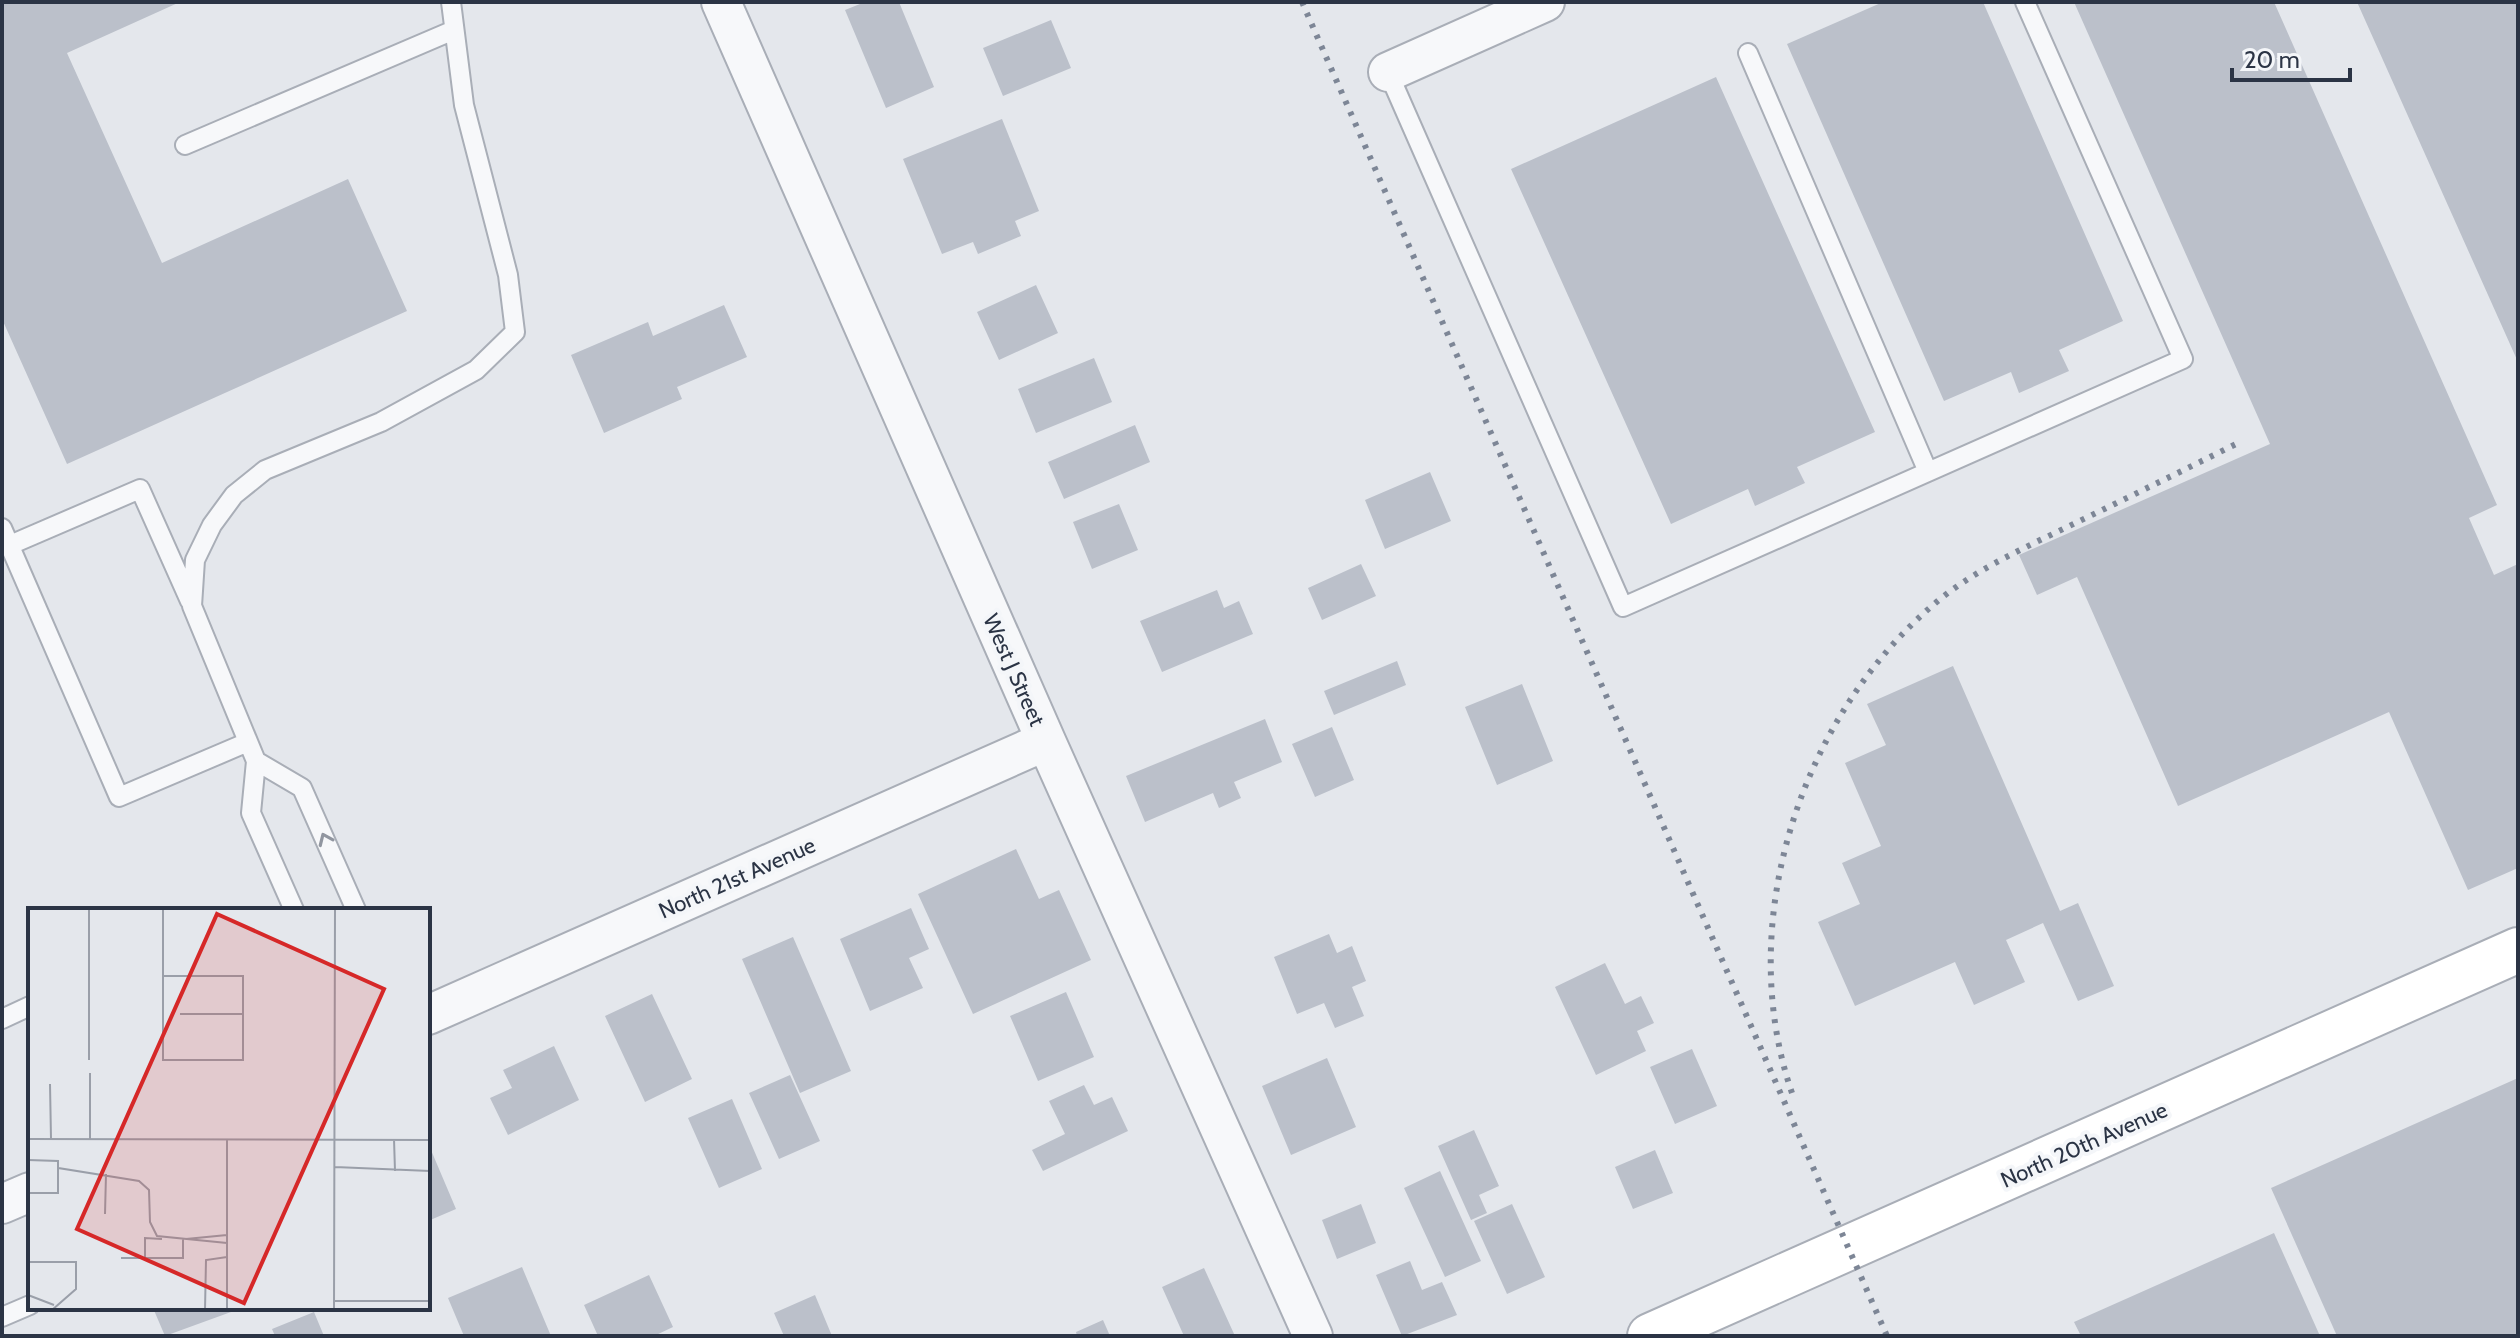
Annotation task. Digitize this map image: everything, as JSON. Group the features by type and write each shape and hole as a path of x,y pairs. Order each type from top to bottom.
{"street":[{"name":"West J Street","path":"721,2 1046,741 1313,1336"},
{"path":"1388,72 1545,2"},
{"name":"North 21st Avenue","path":"430,1014 1046,741"},
{"name":"North 20th Avenue","path":"1650,1336 2518,950"},
{"path":"2,1204 28,1193"}],"lane":[{"path":"192,606 195,560 212,525 234,495 265,470 381,422 476,370 515,332 508,275 464,105 451,2"},
{"path":"1388,72 1623,607 2183,359 2025,2"},
{"path":"185,145 454,30"},
{"path":"1748,53 1928,472"},
{"path":"248,742 119,797 6,536 140,489 192,606 256,761 251,813 293,908"},
{"path":"256,761 302,788 355,908"},
{"path":"2,1019 28,1007"},
{"path":"2,1317 28,1306"}],"building":[{"path":"2,2 180,2 67,53 162,263 348,179 407,311 67,464 2,319"},
{"path":"865,2 899,2 934,87 886,108 845,10"},
{"path":"1883,2 1983,2 2123,321 2059,350 2069,371 2019,393 2011,372 1944,401 1787,44"},
{"path":"2074,2 2274,2 2497,505 2469,518 2494,575 2518,564 2518,868 2468,890 2389,712 2178,806 2077,577 2037,595 2019,555 2270,444"},
{"path":"2357,2 2518,2 2518,362"},
{"path":"1051,20 1071,68 1003,96 983,48"},
{"path":"1716,77 1875,432 1797,467 1805,483 1755,506 1748,489 1671,524 1511,169"},
{"path":"1002,119 1039,211 1015,221 1021,236 978,254 973,242 942,254 903,159"},
{"path":"1036,285 1058,333 999,360 977,312"},
{"path":"724,305 747,357 677,387 682,399 604,433 571,355 648,322 653,336"},
{"path":"1094,358 1112,402 1036,433 1018,389"},
{"path":"1135,425 1150,462 1064,499 1048,462"},
{"path":"1430,472 1451,521 1385,549 1365,500"},
{"path":"1119,504 1138,550 1092,569 1073,522"},
{"path":"1361,564 1376,596 1322,620 1308,588"},
{"path":"1217,590 1224,608 1239,601 1253,634 1162,672 1140,621"},
{"path":"1397,661 1406,685 1334,715 1324,691"},
{"path":"1953,666 2060,911 2078,903 2114,986 2078,1001 2043,923 2006,940 2025,982 1974,1005 1955,962 1855,1006 1818,922 1860,904 1842,863 1881,846 1845,763 1886,745 1867,704"},
{"path":"1522,684 1553,761 1497,785 1465,707"},
{"path":"1265,719 1282,762 1234,782 1241,798 1219,808 1213,793 1145,822 1126,776"},
{"path":"1332,727 1354,780 1315,797 1292,744"},
{"path":"1016,849 1039,899 1059,890 1091,960 973,1014 918,894"},
{"path":"911,908 929,949 909,958 923,988 870,1011 840,939"},
{"path":"1329,934 1337,953 1352,946 1366,981 1352,987 1364,1016 1335,1028 1324,1003 1297,1014 1274,957"},
{"path":"793,937 851,1071 800,1093 742,959"},
{"path":"1605,963 1625,1004 1641,996 1654,1023 1637,1031 1646,1051 1596,1075 1555,987"},
{"path":"1066,992 1094,1057 1038,1081 1010,1016"},
{"path":"652,994 692,1079 645,1102 605,1016"},
{"path":"554,1046 579,1100 508,1135 490,1098 512,1088 503,1070"},
{"path":"1692,1049 1717,1106 1675,1124 1650,1067"},
{"path":"1327,1058 1356,1127 1291,1155 1262,1086"},
{"path":"790,1075 820,1141 779,1159 749,1093"},
{"path":"2518,1078 2518,1336 2337,1336 2271,1188"},
{"path":"1084,1085 1094,1105 1112,1097 1128,1131 1043,1171 1032,1150 1065,1134 1049,1101"},
{"path":"732,1099 762,1169 719,1188 688,1118"},
{"path":"1474,1130 1499,1186 1479,1195 1487,1213 1471,1220 1438,1146"},
{"path":"430,1148 456,1209 430,1220"},
{"path":"1655,1150 1673,1193 1633,1209 1615,1167"},
{"path":"1440,1171 1481,1261 1445,1277 1404,1188"},
{"path":"1361,1204 1376,1243 1337,1259 1322,1220"},
{"path":"1512,1204 1545,1277 1507,1294 1474,1221"},
{"path":"2274,1233 2320,1336 2081,1336 2074,1322"},
{"path":"1410,1261 1422,1290 1442,1282 1457,1315 1402,1336 1376,1275"},
{"path":"522,1267 551,1336 464,1336 448,1298"},
{"path":"1204,1268 1235,1336 1184,1336 1162,1287"},
{"path":"649,1275 673,1327 654,1336 598,1336 584,1305"},
{"path":"815,1295 832,1336 784,1336 774,1313"},
{"path":"154,1310 230,1310 231,1312 165,1336"},
{"path":"314,1312 324,1336 275,1336 272,1329"},
{"path":"1103,1320 1110,1336 1077,1336 1076,1332"}],"railway":[{"path":"1302,2 1887,1336"},
{"path":"1792,1093 1776,1029 1771,962 1776,895 1790,829 1814,766 1846,706 1886,652 1933,605 1963,582 2012,554 2242,441"}]}
